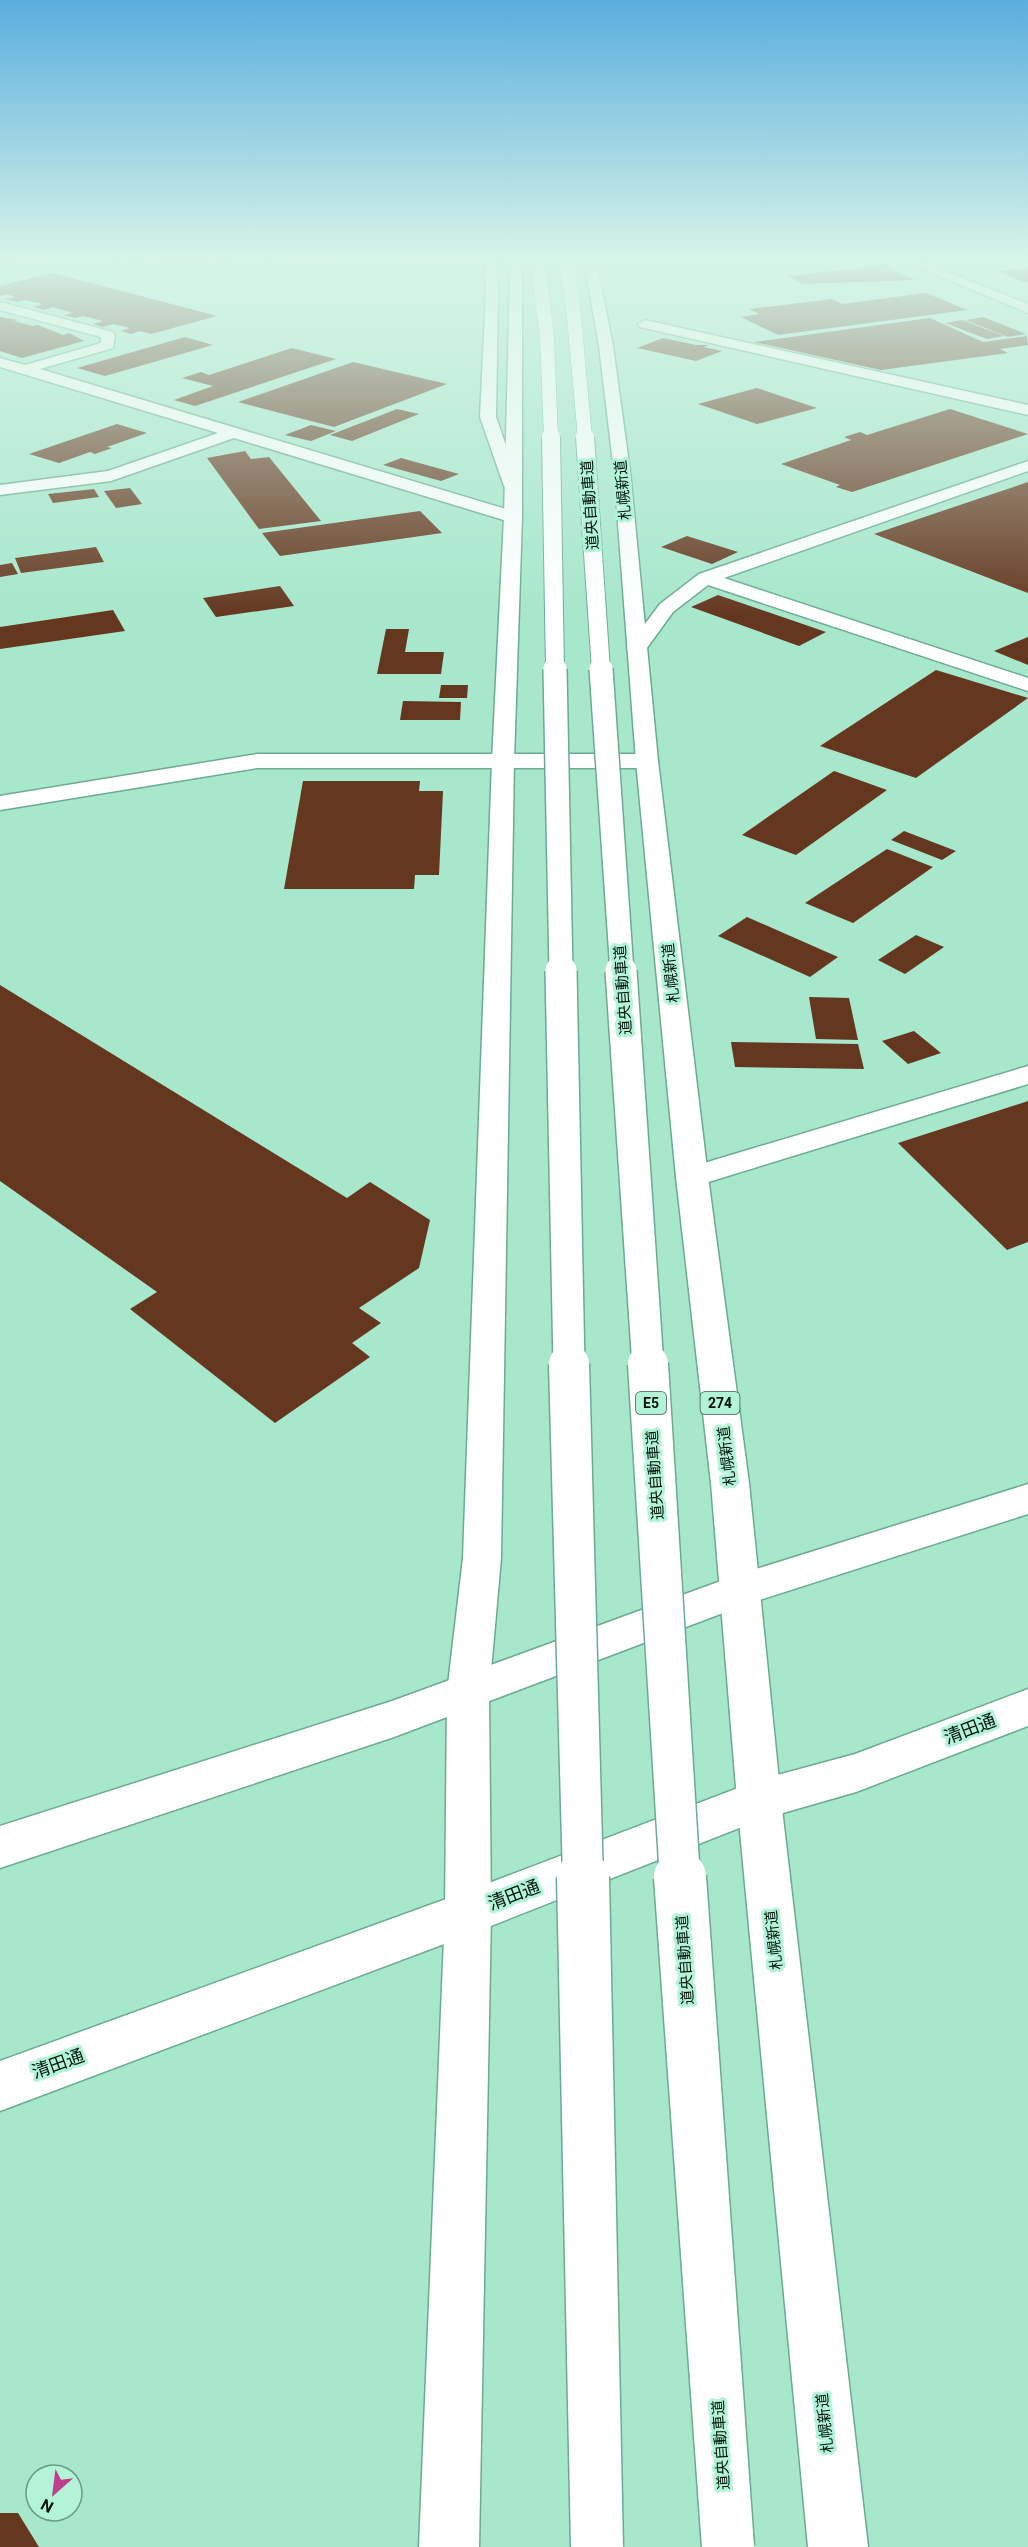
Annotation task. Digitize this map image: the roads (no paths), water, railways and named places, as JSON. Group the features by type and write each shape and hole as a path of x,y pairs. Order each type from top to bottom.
{"main road":[{"path":"59,379 235,432 512,501"},
{"path":"489,379 488,417 512,501"},
{"path":"449,2547 468,1913 468,1693 482,1558 514,379"},
{"path":"548,379 567,1314 577,1606 597,2547"},
{"name":"道央自動車道","path":"580,379 643,1288 688,1998 728,2547"},
{"name":"札幌新道","path":"610,379 622,471 647,761 692,1177 730,1483 759,1800 838,2547"},
{"path":"889,379 1028,410"},
{"path":"0,489 111,476 235,432"},
{"path":"637,648 665,607 679,594 706,578 1028,466"},
{"path":"706,578 1028,685"},
{"path":"0,803 257,761 647,761"},
{"path":"692,1177 1028,1075"},
{"path":"0,1847 468,1693 740,1590 816,1568 1028,1499"},
{"name":"清田通","path":"0,2086 468,1913 759,1800 856,1773 1028,1707"}]}
